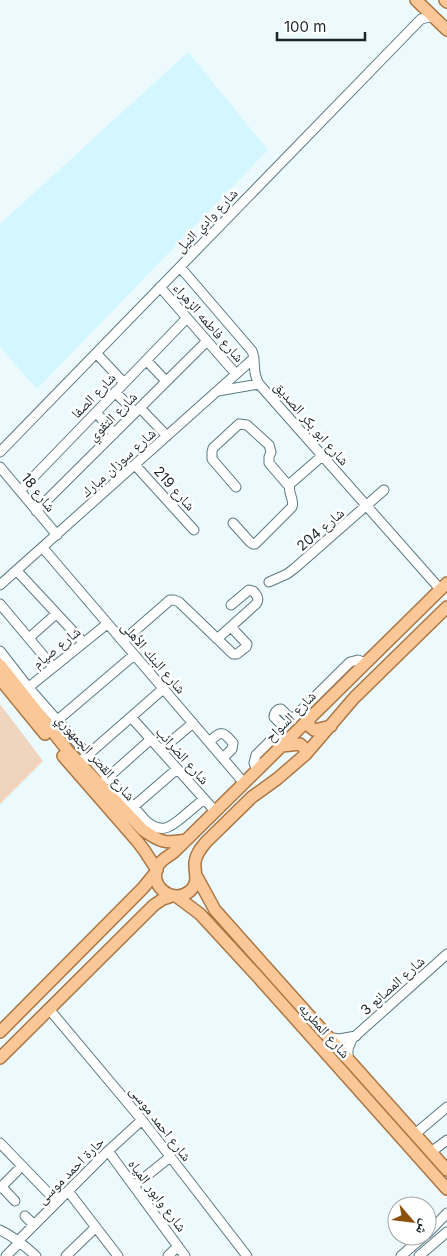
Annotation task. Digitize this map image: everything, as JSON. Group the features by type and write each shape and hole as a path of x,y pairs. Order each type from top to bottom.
{"main road":[{"path":"416,0 447,30"},
{"name":"شارع السواح","path":"0,1032 142,890 159,864 174,852 444,586"},
{"path":"1,1057 154,905 163,899 183,895 190,891 197,877 195,861 200,849 206,842 245,803 306,754 354,698 447,607"},
{"name":"شارع القصر الجمهوري","path":"0,665 25,690 104,781 143,830 158,840"},
{"name":"شارع القصر الجمهوري","path":"0,679 64,757 137,840 156,871"},
{"path":"309,719 309,726 314,730 331,726"},
{"path":"282,746 300,744 305,749 306,754"},
{"path":"146,853 156,848 158,840 167,842 186,840"},
{"path":"156,871 156,880 159,887 164,893 174,896"},
{"name":"شارع المطريه","path":"197,877 212,907 431,1152 445,1164"},
{"path":"142,890 150,895 154,905"},
{"name":"شارع المطريه","path":"174,896 200,914 447,1189"},
{"path":"200,914 199,903 201,900 206,901 212,907"}],"street":[{"name":"شارع وادي النيل","path":"0,452 421,19 430,17 437,20"},
{"name":"شارع ابو بكر الصديق","path":"180,267 252,351 254,373 259,384 366,506 444,586"},
{"name":"شارع فاطمه الزهراء","path":"160,287 236,374"},
{"name":"شارع الصفا","path":"20,491 187,318"},
{"name":"شارع التقوي","path":"36,511 207,341"},
{"path":"96,353 124,383"},
{"name":"شارع سوزان مبارك","path":"0,586 254,358"},
{"path":"146,360 166,381"},
{"path":"218,391 259,384"},
{"path":"116,392 167,436"},
{"path":"96,412 114,434"},
{"path":"236,487 212,459 211,455 213,448 236,425 242,423 269,445 271,452 269,463 286,483 290,484"},
{"path":"233,523 250,542 255,544 292,507 293,501 289,490 290,484 322,456"},
{"name":"شارع 219","path":"135,465 194,530"},
{"name":"شارع 18","path":"0,466 57,536"},
{"name":"شارع 204","path":"269,582 295,568 384,490"},
{"name":"شارع البنك الأهلى","path":"43,548 244,783"},
{"path":"16,571 83,642"},
{"path":"217,639 256,604 258,597 253,591 249,590 231,605"},
{"path":"123,641 170,600 178,602 233,654 237,654 246,647 246,644 231,627"},
{"path":"0,604 53,667"},
{"path":"29,638 56,614"},
{"name":"شارع صيام","path":"25,690 107,624"},
{"path":"0,651 25,690"},
{"path":"53,724 134,655"},
{"path":"257,770 254,763 256,755 350,662 358,660 365,664"},
{"path":"84,759 163,689"},
{"path":"284,728 274,717 275,712 281,709 292,720"},
{"name":"شارع الضرائب","path":"131,717 215,811"},
{"path":"161,750 193,723"},
{"path":"209,742 220,733 225,734 229,738 233,743 233,747 223,758"},
{"path":"151,739 104,781 153,827 162,829 171,826 204,799"},
{"path":"133,807 177,769"},
{"name":"شارع المصانع 3","path":"348,1060 349,1044 356,1036 447,954"},
{"name":"شارع احمد موسى","path":"49,1009 142,1120 247,1256"},
{"path":"328,1037 339,1039 356,1036"},
{"path":"415,1134 447,1107"},
{"name":"حارة احمد موسى","path":"6,1256 34,1225 108,1151 142,1120"},
{"path":"431,1152 447,1140"},
{"path":"0,1143 57,1202"},
{"name":"شارع وابور المياه","path":"108,1151 186,1256"},
{"path":"134,1186 170,1157"},
{"path":"15,1202 1,1187 17,1171"},
{"path":"68,1191 118,1256"},
{"path":"437,1224 447,1214"},
{"path":"25,1216 34,1225"},
{"path":"66,1256 96,1227"},
{"path":"0,1230 36,1256"},
{"path":"419,1256 447,1232"},
{"path":"168,1256 178,1246"},
{"path":"401,1256 413,1246"}],"shaded area":[{"path":"188,52 268,150 37,389 0,347 0,224"},
{"path":"0,704 43,761 0,804"}]}
